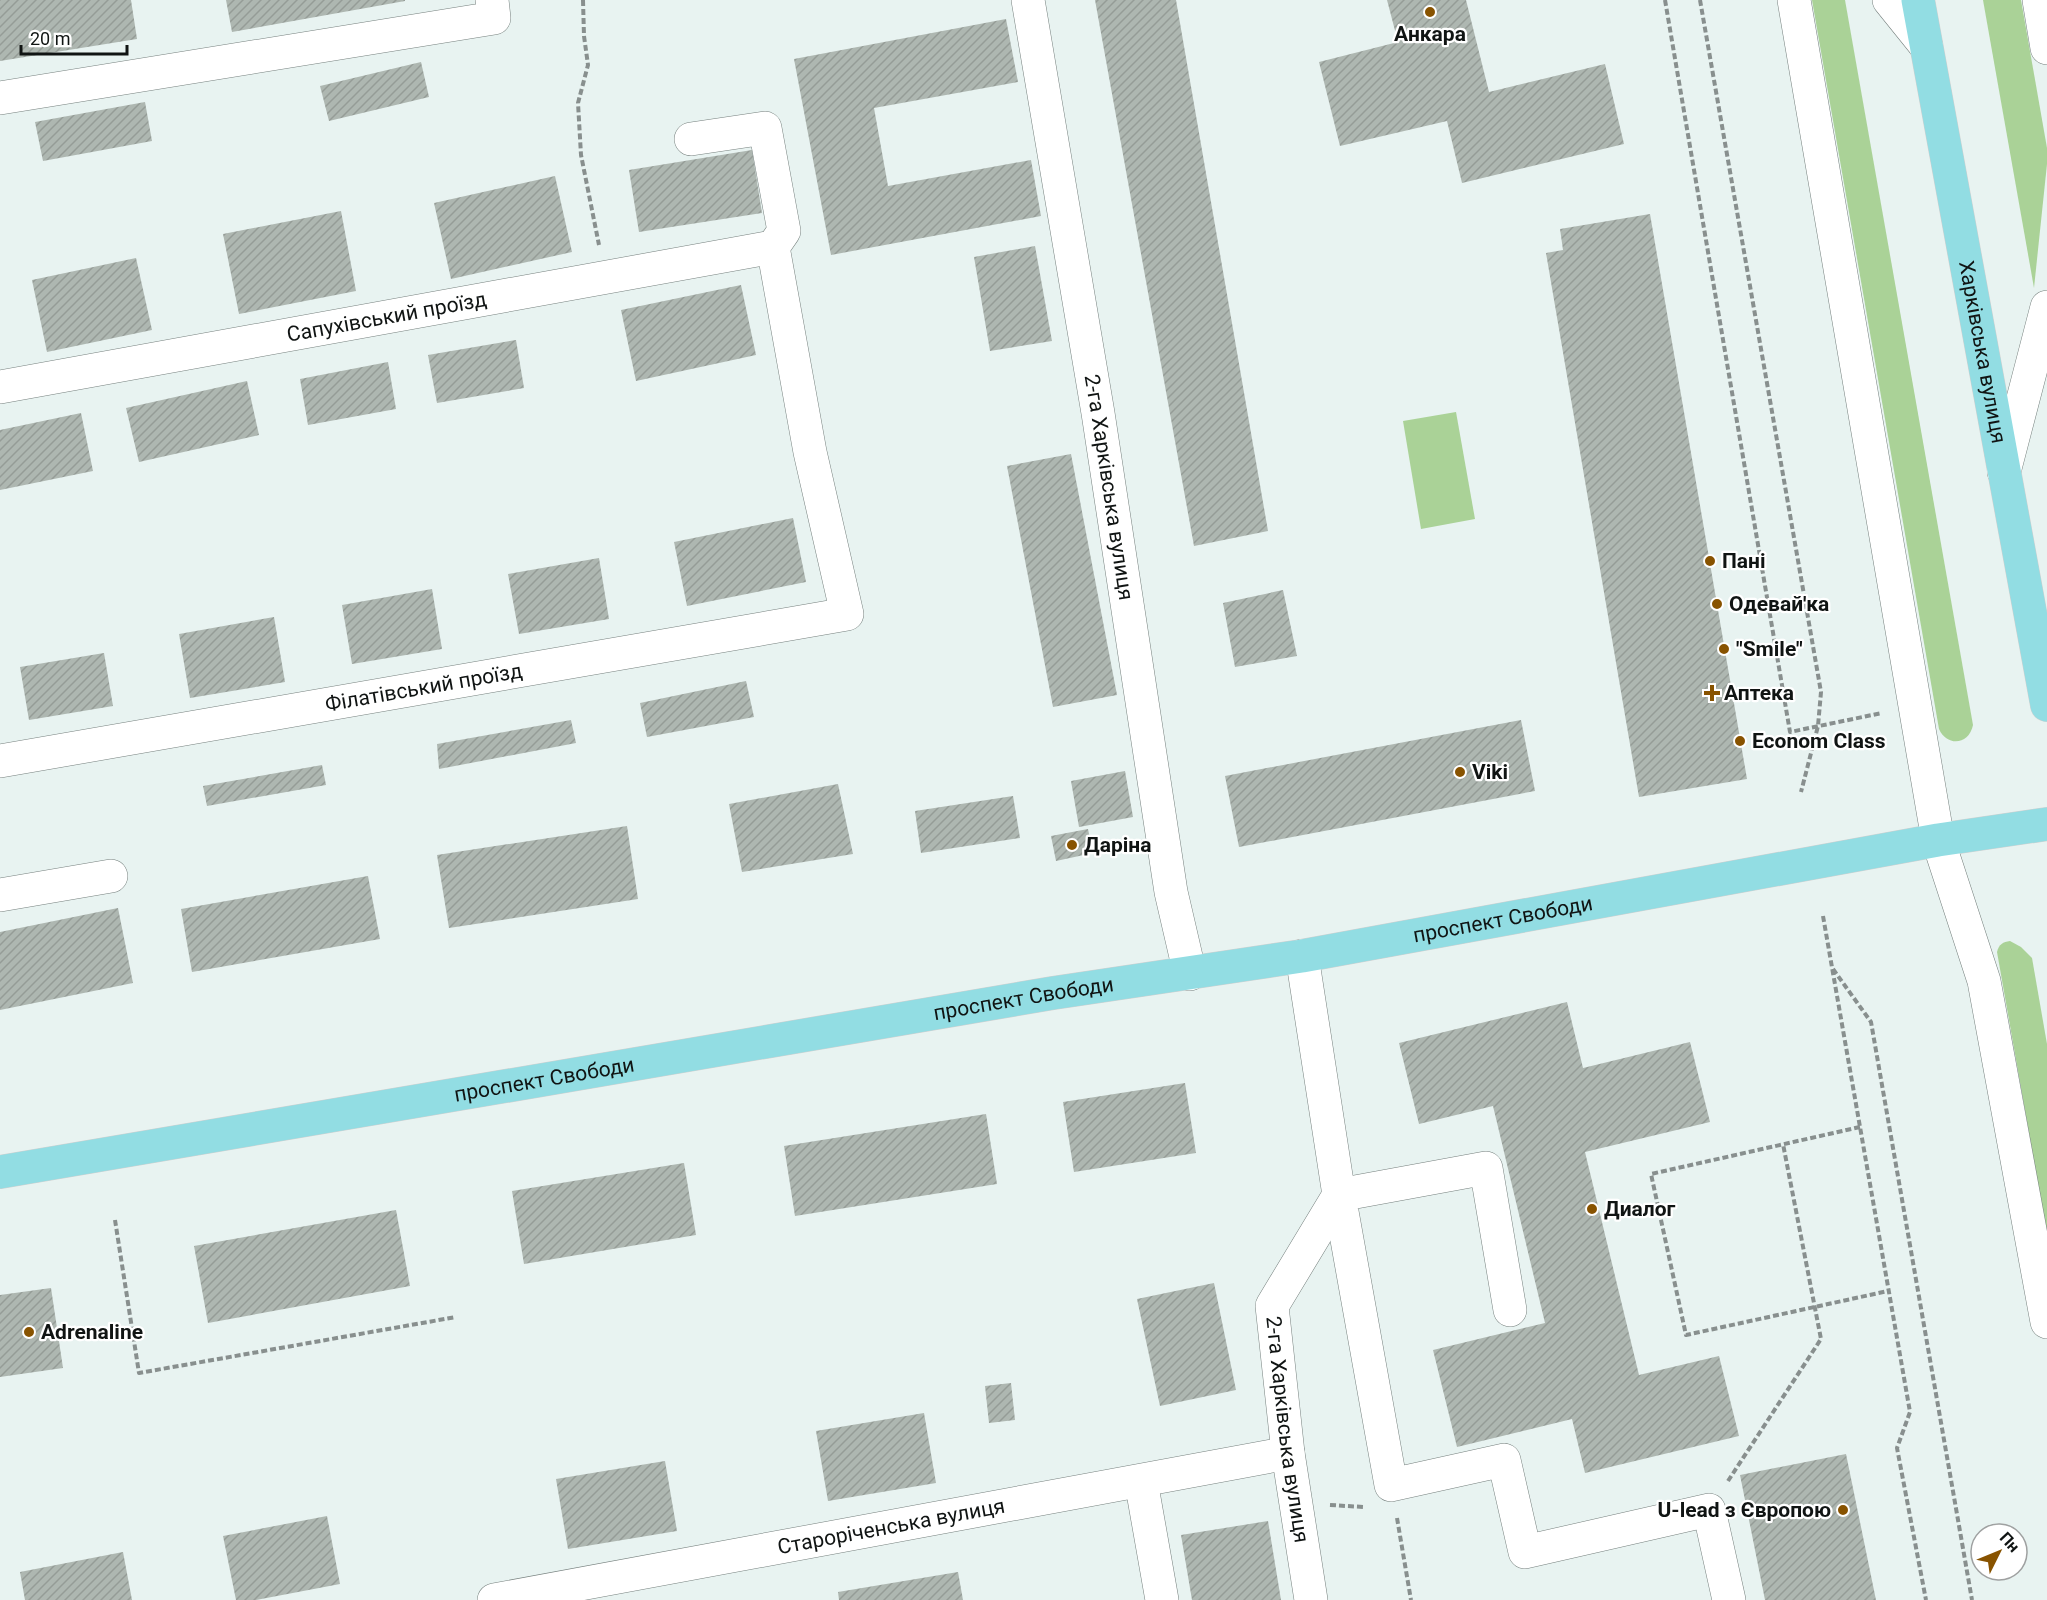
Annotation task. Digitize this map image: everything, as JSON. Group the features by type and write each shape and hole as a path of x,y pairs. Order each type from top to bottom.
{"main road":[{"name":"Харківська вулиця","path":"1918,0 2047,705"},
{"name":"проспект Свободи","path":"0,1172 1053,993 1302,956 1938,840 2047,824"}],"street":[{"path":"0,98 494,18 492,0"},
{"name":"2-га Харківська вулиця","path":"1028,0 1098,413 1171,892 1190,974"},
{"path":"1794,0 1938,840 1984,981 2047,1322"},
{"path":"1889,0 1926,46"},
{"path":"2039,0 2047,48"},
{"path":"691,139 765,128 784,231 773,247"},
{"name":"Сапухівський проїзд","path":"0,387 773,247"},
{"name":"Філатівський проїзд","path":"0,761 848,614 810,452 773,247"},
{"path":"2004,472 2047,307"},
{"path":"0,895 111,876"},
{"path":"1302,956 1339,1195 1391,1485 1504,1460 1525,1552 1709,1510 1729,1600"},
{"path":"1339,1195 1486,1167 1510,1310"},
{"name":"2-га Харківська вулиця","path":"1311,1600 1288,1453 1272,1306 1339,1195"},
{"name":"Староріченська вулиця","path":"494,1600 1288,1453"},
{"path":"1141,1481 1162,1600"}],"path":[{"path":"583,0 588,65 578,103 581,155 605,277"},
{"path":"1665,0 1790,732 1915,706"},
{"path":"1700,0 1821,692 1818,726 1801,792"},
{"path":"1823,916 1910,1412 1897,1448 1926,1600"},
{"path":"1831,965 1871,1023 1972,1600"},
{"path":"1860,1127 1651,1174 1686,1335 1888,1291"},
{"path":"1709,1510 1821,1339 1783,1144"},
{"path":"115,1220 139,1373 456,1317"},
{"path":"1391,1485 1411,1600"},
{"path":"1294,1488 1327,1504 1365,1507"}],"green space":[{"path":"1812,0 1845,0 1973,725 1971,732 1963,740 1947,739 1939,729"},
{"path":"1983,0 2021,0 2047,148 2034,288"},
{"path":"1456,412 1475,519 1421,529 1403,421"},
{"path":"2010,941 2021,947 2032,958 2047,1044 2047,1235 1997,952 2002,944"}],"building":[{"path":"0,0 131,0 137,39 0,61"},
{"path":"226,0 405,0 405,1 232,32"},
{"path":"1095,0 1176,0 1268,531 1194,546"},
{"path":"1387,0 1466,0 1489,92 1605,64 1624,144 1462,183 1447,121 1340,146 1319,62 1398,42"},
{"path":"1006,19 1018,82 874,108 888,186 1031,160 1041,216 831,255 794,59"},
{"path":"421,62 429,97 329,121 320,86"},
{"path":"145,102 152,141 43,161 35,122"},
{"path":"752,150 762,213 639,232 629,170"},
{"path":"555,176 572,252 451,279 434,203"},
{"path":"341,211 356,291 239,314 223,234"},
{"path":"1650,214 1747,779 1639,797 1546,253 1563,250 1560,229"},
{"path":"1035,246 1052,341 990,351 974,257"},
{"path":"136,258 152,330 47,352 32,280"},
{"path":"741,285 756,355 636,381 621,310"},
{"path":"516,340 524,388 437,403 428,355"},
{"path":"388,362 396,409 308,425 300,379"},
{"path":"247,381 259,435 139,462 126,408"},
{"path":"81,413 93,471 0,490 0,430"},
{"path":"1071,454 1117,695 1053,707 1007,466"},
{"path":"793,518 806,582 687,606 674,542"},
{"path":"599,558 609,619 519,634 508,574"},
{"path":"432,589 442,649 352,664 342,605"},
{"path":"1283,590 1297,656 1235,667 1223,603"},
{"path":"274,617 285,682 190,698 179,634"},
{"path":"104,653 113,706 29,720 20,667"},
{"path":"746,681 754,717 647,737 640,703"},
{"path":"571,720 576,743 439,769 437,744"},
{"path":"1521,720 1535,791 1239,847 1225,776"},
{"path":"322,765 326,785 207,806 203,786"},
{"path":"1125,771 1133,817 1079,827 1071,781"},
{"path":"838,784 853,854 742,872 729,804"},
{"path":"1013,796 1020,838 921,853 915,811"},
{"path":"627,826 638,899 449,928 437,855"},
{"name":"Даріна","path":"1088,829 1093,853 1056,861 1051,836"},
{"path":"368,876 380,939 192,972 181,909"},
{"path":"118,908 133,983 0,1010 0,932"},
{"path":"1567,1002 1583,1068 1690,1042 1710,1122 1585,1152 1639,1375 1719,1356 1739,1436 1585,1473 1572,1419 1457,1447 1433,1350 1545,1323 1493,1106 1419,1124 1399,1043"},
{"path":"1185,1083 1196,1153 1074,1172 1063,1102"},
{"path":"986,1114 997,1184 795,1216 784,1146"},
{"path":"684,1163 696,1235 524,1264 512,1191"},
{"path":"396,1210 410,1286 208,1323 194,1246"},
{"path":"1214,1283 1236,1390 1160,1406 1137,1299"},
{"name":"Adrenaline","path":"51,1288 63,1368 0,1377 0,1295"},
{"path":"1011,1383 1015,1420 989,1423 985,1386"},
{"path":"924,1413 936,1483 828,1501 816,1431"},
{"path":"1846,1454 1876,1600 1765,1600 1740,1475"},
{"path":"665,1461 677,1531 568,1549 556,1479"},
{"path":"327,1516 340,1584 256,1600 236,1600 223,1536"},
{"path":"1268,1521 1281,1600 1192,1600 1181,1535"},
{"path":"123,1552 132,1600 25,1600 20,1572"},
{"path":"958,1572 963,1600 839,1600 838,1592"}],"place":[{"name":"Анкара","path":"1430,12"},
{"name":"Пані","path":"1710,561"},
{"name":"Одевай'ка","path":"1717,604"},
{"name":"\"Smile\"","path":"1724,649"},
{"name":"Аптека","path":"1712,693"},
{"name":"Econom Class","path":"1740,741"},
{"name":"Viki","path":"1460,772"},
{"name":"Даріна","path":"1072,845"},
{"name":"Диалог","path":"1592,1209"},
{"name":"Adrenaline","path":"29,1332"},
{"name":"U-lead з Європою","path":"1843,1510"}]}
